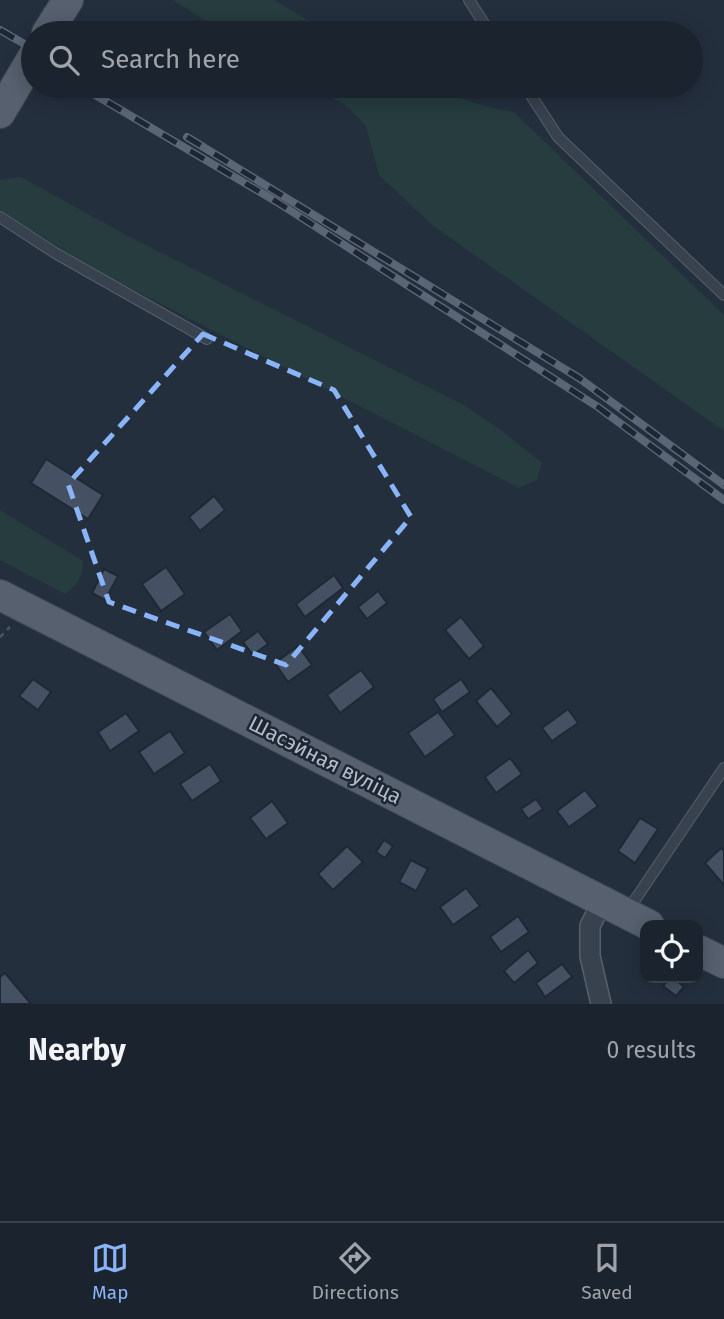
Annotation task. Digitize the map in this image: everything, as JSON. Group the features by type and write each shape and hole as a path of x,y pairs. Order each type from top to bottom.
{"main road":[{"path":"55,21 68,0"},
{"path":"0,113 21,77"},
{"name":"Шасэйная вуліца","path":"0,595 626,913"},
{"path":"703,952 724,963"}],"street":[{"path":"601,1004 590,956 590,926 626,913"}],"lane":[{"path":"468,0 482,21"},
{"path":"533,98 558,137 724,295"},
{"path":"0,217 54,253 206,339"},
{"path":"626,913 724,768"}],"highlighted area":[{"path":"203,334 334,390 411,517 286,665 109,602 68,484"}],"green space":[{"path":"173,0 274,0 309,21 206,21"},
{"path":"333,98 461,98 514,112 724,315 724,431 432,225 379,175 366,126 348,107"},
{"path":"21,177 126,235 464,405 542,463 537,480 519,488 91,268 0,210 0,180"},
{"path":"0,510 83,561 81,576 70,590 65,594 0,560"}],"building":[{"path":"46,459 103,495 88,519 31,483"},
{"path":"214,496 225,510 200,531 189,517"},
{"path":"166,567 185,594 161,611 142,584"},
{"path":"104,569 118,576 105,600 92,593"},
{"path":"334,575 343,588 305,617 296,604"},
{"path":"378,591 387,603 367,619 358,607"},
{"path":"230,614 242,631 217,650 204,632"},
{"path":"461,617 484,646 469,659 445,630"},
{"path":"258,631 268,644 253,655 243,642"},
{"path":"298,646 312,665 288,682 275,663"},
{"path":"361,670 374,687 340,713 327,695"},
{"path":"33,679 51,692 38,710 19,696"},
{"path":"461,679 470,692 442,712 433,699"},
{"path":"491,688 512,714 497,727 476,701"},
{"path":"568,709 578,723 552,741 542,728"},
{"path":"438,712 455,735 425,757 408,733"},
{"path":"126,713 139,731 110,751 98,732"},
{"path":"170,731 185,753 154,774 139,752"},
{"path":"510,758 522,774 496,793 485,777"},
{"path":"210,764 221,781 192,801 180,784"},
{"path":"585,790 598,806 569,827 557,811"},
{"path":"536,799 543,809 528,819 521,809"},
{"path":"272,801 288,823 266,839 250,818"},
{"path":"640,818 658,829 635,863 618,851"},
{"path":"384,840 393,846 385,858 376,852"},
{"path":"347,846 363,862 333,890 318,874"},
{"path":"721,848 724,851 724,885 705,863"},
{"path":"411,860 428,869 416,891 399,882"},
{"path":"466,888 480,906 453,925 440,907"},
{"path":"518,916 529,932 501,952 490,937"},
{"path":"528,950 538,963 514,983 504,971"},
{"path":"562,964 572,977 545,997 536,983"},
{"path":"5,973 31,1004 0,1004 0,977"},
{"path":"666,983 680,983 684,987 676,996 663,986"}],"railway":[{"path":"0,30 21,42"},
{"path":"100,98 277,202 598,407 724,500"},
{"path":"187,137 579,378 724,485"}]}
